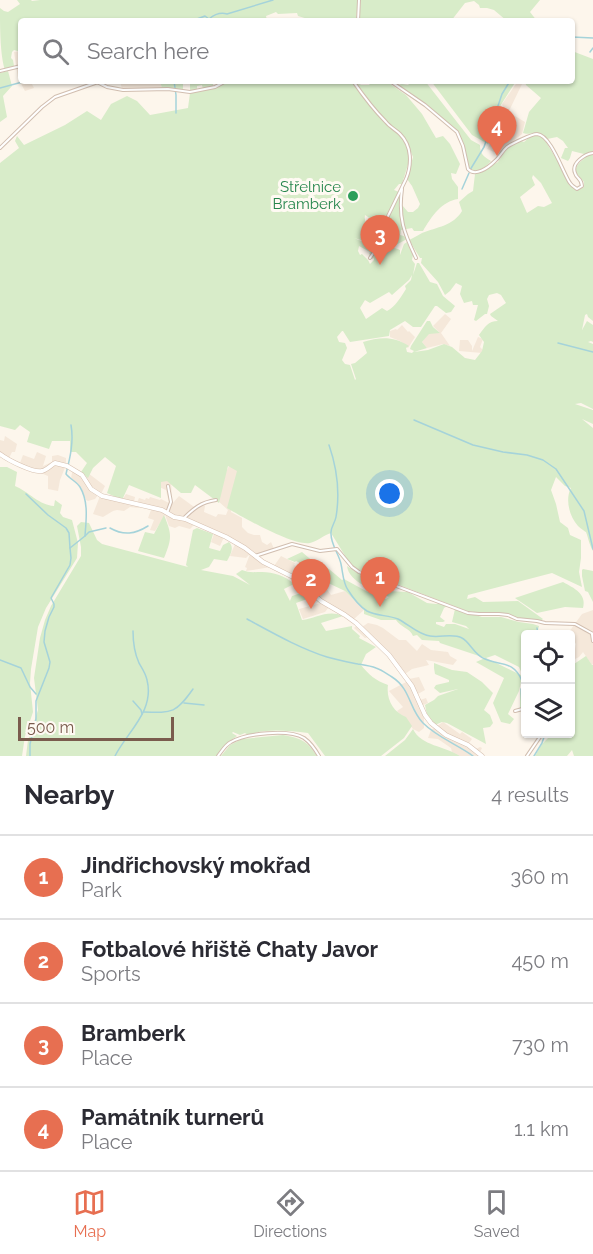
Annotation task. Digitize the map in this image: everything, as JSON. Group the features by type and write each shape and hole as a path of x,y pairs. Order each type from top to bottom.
{"street":[{"path":"357,18 359,0"},
{"path":"0,71 18,67"},
{"path":"0,148 55,97 91,84"},
{"path":"100,84 123,90 168,89 190,92 220,84"},
{"path":"355,84 381,117 400,134 410,154 409,173 370,258"},
{"path":"394,84 452,126 463,146 468,170 474,174 497,160 507,147 532,134 538,134 545,138 561,164 569,183 577,189 582,186 582,183 575,174 574,168 585,156 593,153"},
{"path":"402,187 402,227 416,258"},
{"path":"0,454 22,466 38,471 43,471 55,463 64,465 82,475 91,489 102,496 158,509 226,537 263,562 293,577 321,601 356,623 389,655 407,678 428,720 446,735 482,756"},
{"path":"167,513 171,502 168,486"},
{"path":"183,519 199,505 216,500"},
{"path":"255,556 292,544 320,551 338,549 359,572 468,613 499,614 508,615 517,620 575,624 593,634 593,641"},
{"path":"515,711 521,709"},
{"path":"218,756 228,744 238,739 284,733 305,739 320,756"},
{"path":"527,756 539,738"}],"shaded area":[{"path":"18,51 18,78 14,52"},
{"path":"21,84 32,84 34,88 25,91"},
{"path":"121,84 161,84 162,88 122,89"},
{"path":"516,84 522,84 507,115 515,116 525,122 522,134 499,154 487,149 496,134 497,120 504,109 502,104"},
{"path":"445,314 451,319 441,333 450,346 443,344 427,348 422,342 429,333 439,332 433,326"},
{"path":"402,325 415,337 408,348 400,341 390,337 390,331 397,330"},
{"path":"478,337 483,339 480,347 485,352 459,351 460,340 468,340 472,351"},
{"path":"5,436 17,444 15,452 12,452 9,458 20,463 23,455 34,459 37,452 46,456 43,466 52,462 52,456 58,455 66,458 58,491 48,489 48,476 0,456 0,440 4,441"},
{"path":"229,466 240,471 231,512 242,518 242,527 248,533 260,535 262,542 267,545 271,542 275,551 258,556 274,566 281,556 295,563 294,565 308,572 304,577 304,583 315,577 331,595 345,591 364,610 354,619 362,627 368,623 377,625 399,640 406,640 417,651 422,644 431,650 448,652 457,660 453,665 426,660 429,665 412,669 405,674 409,679 419,677 425,690 418,694 420,700 426,698 428,703 421,706 424,728 419,732 413,729 397,711 403,707 389,691 408,681 369,637 365,638 354,628 357,625 353,622 329,607 325,612 303,619 299,609 321,603 295,580 271,567 246,571 245,567 250,554 246,558 230,556 235,544 224,537 220,546 211,542 214,534 194,525 190,529 169,526 165,515 155,531 150,530 154,520 148,518 151,510 140,506 139,508 130,507 124,511 113,511 103,517 93,514 100,496 86,500 81,487 71,478 73,468 86,476 88,473 105,486 101,494 122,500 126,494 135,497 134,502 137,503 139,498 145,500 150,497 169,503 166,490 157,486 162,479 171,479 172,504 179,496 197,509 202,505 205,506 204,512 216,517 218,514 226,515 228,510 217,500 221,482"},
{"path":"593,610 592,665 583,652 575,659 575,630 570,630 582,614"},
{"path":"443,722 472,739 469,743 476,749 482,748 480,752 482,756 460,756 438,739 428,738 431,730"}],"green space":[{"path":"17,0 358,0 356,18 305,18 298,16 297,13 278,14 276,12 266,16 266,18 18,18 18,51 12,52 11,58 14,66 5,70 1,49 0,8 8,12 20,4"},
{"path":"361,0 540,0 530,12 535,18 503,18 494,10 480,8 474,1 465,3 453,18 359,18"},
{"path":"575,52 593,59 593,321 587,314 585,315 582,330 587,321 593,325 593,342 588,342 593,344 593,409 581,403 575,404 593,410 593,424 582,419 593,428 593,551 586,532 578,526 570,512 568,497 571,488 565,486 556,477 551,490 560,522 568,528 570,535 581,540 579,572 582,587 552,573 468,595 467,599 475,597 483,602 518,601 543,619 541,621 467,611 352,567 331,533 310,543 302,543 268,530 227,508 237,471 228,466 219,503 195,485 191,493 181,493 167,481 161,482 161,498 129,485 122,500 107,493 116,466 105,457 93,468 88,478 81,472 87,463 76,452 70,452 70,441 52,441 49,449 27,442 30,432 20,425 15,430 0,426 0,163 19,148 15,141 17,136 24,145 65,125 87,111 101,120 111,104 127,96 137,101 150,115 188,108 190,93 222,84 354,84 383,121 405,142 410,158 402,184 394,190 399,192 377,241 375,243 374,241 379,229 378,220 365,215 372,239 371,243 354,238 369,244 370,248 375,247 370,255 370,252 359,246 358,251 370,264 374,260 371,258 375,254 377,245 398,249 400,255 407,242 415,264 413,275 419,263 430,282 437,284 443,296 455,306 451,312 446,313 435,306 421,327 413,327 405,321 390,330 389,336 350,342 342,331 337,337 339,342 345,343 347,348 342,360 345,364 350,365 355,380 351,364 367,353 363,342 381,338 392,339 409,346 406,348 407,352 412,353 414,351 410,349 411,346 427,321 430,321 440,333 429,334 422,342 427,348 414,352 444,344 452,347 465,358 475,360 482,351 484,342 479,335 489,323 498,321 490,314 506,303 501,295 497,293 489,295 487,314 474,320 478,305 473,305 472,301 464,303 460,294 462,286 456,283 445,295 438,282 421,263 422,258 409,240 444,225 458,216 462,211 459,202 473,191 475,174 498,162 507,148 521,141 524,142 532,135 542,136 569,183 578,190 584,187 584,182 576,170 577,165 586,157 584,154 572,151 568,161 561,158 565,148 568,148 557,137 547,139 539,133 523,133 529,112 541,98 526,85 575,84","holes":["533,175 541,183 552,203 544,207 538,206 527,213 520,197 535,185","412,275 393,307 387,311 382,308 366,319 360,308 365,300 370,303 389,292 392,295"]},
{"path":"8,71 12,86 3,96 7,117 0,122 0,73"},
{"path":"161,84 183,84 183,92 162,88"},
{"path":"190,84 213,84 203,89 202,85 197,86 197,90 190,92"},
{"path":"357,84 390,84 406,95 422,114 436,138 443,136 450,144 460,164 456,174 451,173 458,187 458,199 442,206 423,231 414,231 412,228 401,230 400,235 407,239 392,247 379,242 400,191 402,205 408,212 413,212 420,204 407,179 413,157 407,142 402,134 380,115"},
{"path":"427,84 471,140 480,145 483,155 491,161 481,169 469,170 464,144 455,128 397,85"},
{"path":"433,84 514,84 499,108 488,144 472,135"},
{"path":"0,467 7,467 17,472 15,486 39,501 54,506 55,500 62,505 60,513 63,517 72,520 78,543 77,558 46,608 38,627 30,683 33,712 25,736 22,756 0,756"},
{"path":"164,515 170,536 164,558 138,551 145,532 154,534"},
{"path":"81,522 89,523 97,540 102,544 188,567 186,565 193,530 197,528 213,534 209,548 220,551 223,545 229,542 232,549 227,561 214,559 209,567 201,570 233,576 250,585 236,574 242,570 279,575 294,584 284,589 290,601 292,596 307,591 311,595 310,598 296,603 302,620 333,613 343,616 321,623 326,631 352,626 352,629 360,636 359,638 376,647 366,654 361,665 373,677 388,685 391,704 397,712 406,717 412,726 404,738 381,756 325,756 308,733 263,731 248,735 233,732 237,736 227,743 216,756 26,756 28,740 38,710 34,678 40,638 51,606 81,556 77,526"},
{"path":"302,552 322,569 324,567 329,569 342,580 386,599 389,597 370,589 352,577 347,566 378,583 387,591 408,592 427,603 440,603 447,606 440,617 445,621 436,622 444,627 446,624 455,624 469,629 452,622 455,609 482,617 501,617 539,626 538,630 521,630 521,672 519,667 495,655 486,658 521,675 519,691 508,714 514,719 510,724 501,722 493,703 504,678 476,662 485,658 439,641 422,640 417,635 413,636 396,620 381,620 364,614 364,610 345,591 307,573 300,563 287,559"},
{"path":"583,569 593,571 593,602 588,592 585,591"},
{"path":"563,582 581,595 583,608 565,607 537,613 515,598"},
{"path":"586,656 593,665 593,756 574,756 572,750 567,756 535,756 548,738 575,738 575,663"},
{"path":"434,663 452,670 467,672 493,693 484,710 490,715 493,723 490,727 483,728 486,744 447,723 442,722 435,725 429,718 425,705 438,696 458,689 440,693 434,688 449,680 435,674"},
{"path":"413,729 427,742 460,756 385,756 405,740"},
{"path":"283,735 303,741 317,756 221,756 230,745 242,739"}],"waterway":[{"path":"210,18 273,0"},
{"path":"200,18 205,16 208,18"},
{"path":"575,37 593,38"},
{"path":"590,52 593,48"},
{"path":"0,88 18,83"},
{"path":"174,84 176,113"},
{"path":"470,170 484,147 502,94 508,84"},
{"path":"462,189 469,173"},
{"path":"558,343 593,352"},
{"path":"414,420 473,445 527,455 543,460 556,469 584,511 593,549"},
{"path":"30,756 30,744 36,719 36,701 50,662 44,642 45,631 54,607 51,598 70,565 70,548 85,536 85,499 79,485 66,474 72,444 71,425"},
{"path":"329,445 338,490 336,517 331,530 331,538 340,560 345,584 356,602 367,611 398,619 426,635 462,638 481,657 511,667 521,679"},
{"path":"26,494 66,528 69,533 70,548"},
{"path":"110,528 129,533 148,526"},
{"path":"85,536 89,532 106,528"},
{"path":"247,619 286,640 317,653 384,672 403,687 423,723 473,756"},
{"path":"115,756 144,711 147,702 147,680 136,655 133,631"},
{"path":"0,660 21,668 36,694"},
{"path":"144,712 173,710 193,689"},
{"path":"133,701 142,714"},
{"path":"184,703 204,705"},
{"path":"534,756 544,738"}],"place":[{"name":"Památník turnerů","path":"497,156"},
{"name":"Střelnice Bramberk","path":"353,196"},
{"name":"Bramberk","path":"380,265"},
{"name":"Jindřichovský mokřad","path":"380,607"},
{"name":"Fotbalové hřiště Chaty Javor","path":"311,609"}]}
